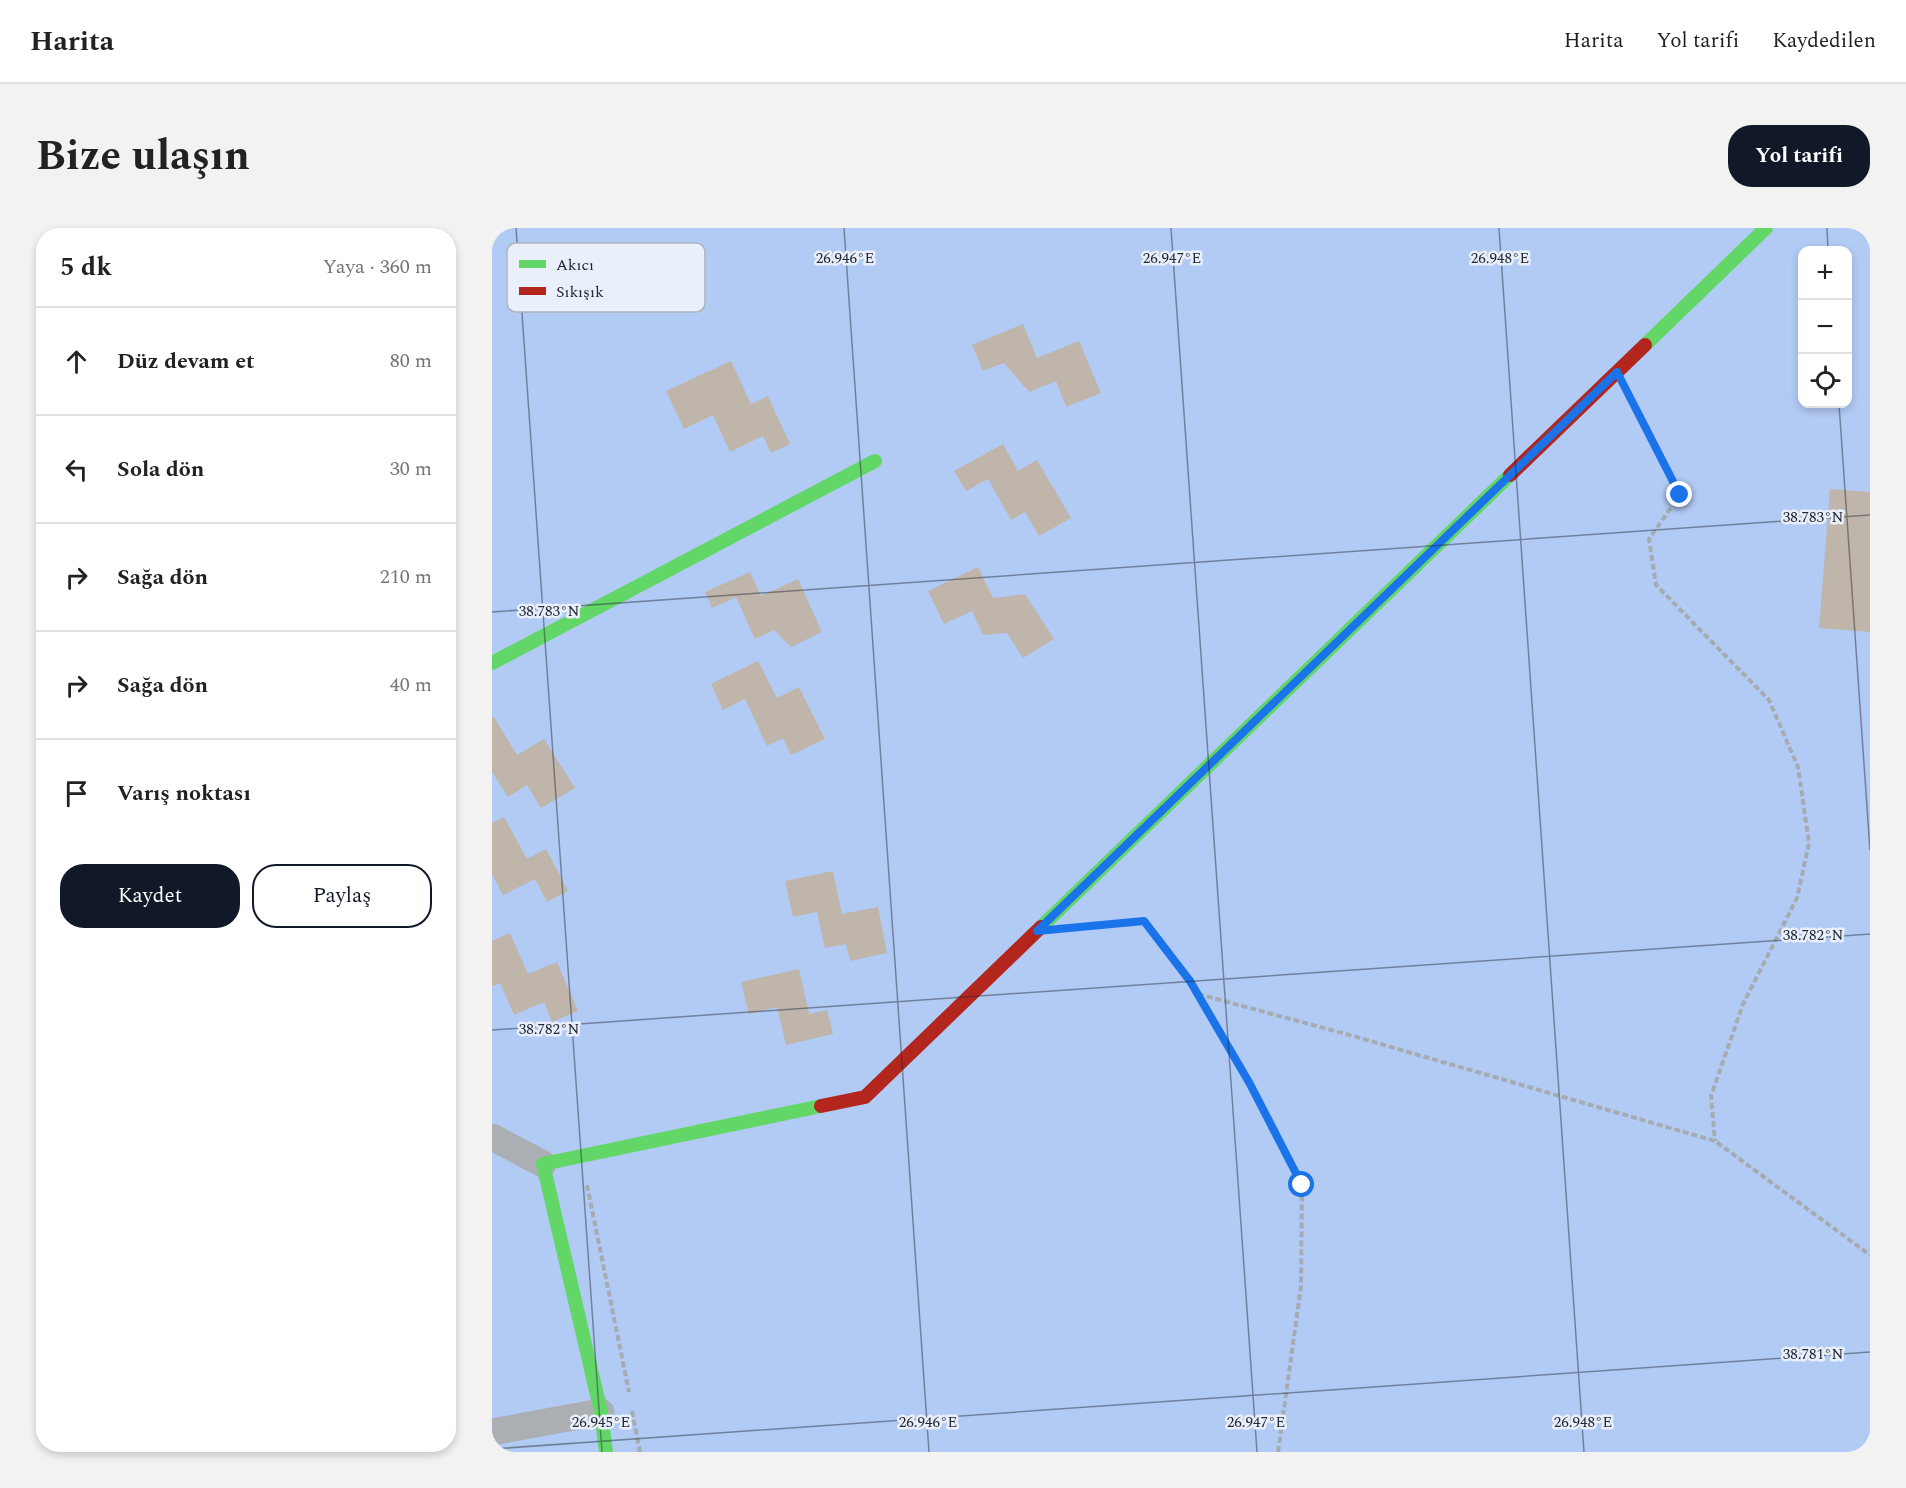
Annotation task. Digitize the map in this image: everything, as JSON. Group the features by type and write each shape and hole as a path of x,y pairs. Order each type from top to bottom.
{"street":[{"path":"492,1137 543,1164 865,1097 1766,228"},
{"path":"492,663 875,461"},
{"path":"543,1164 601,1412 606,1452"},
{"path":"492,1432 601,1412"}],"path":[{"path":"1617,372 1680,495 1649,539 1656,585 1769,700 1798,767 1809,843 1797,898 1743,1004 1711,1096 1715,1141"},
{"path":"1084,927 1144,921 1198,994 1250,1084 1302,1185 1301,1286 1278,1452"},
{"path":"1198,994 1346,1034 1715,1141 1870,1255"},
{"path":"582,1157 629,1395"},
{"path":"632,1407 640,1452"}],"shaded area":[{"path":"492,228 1870,228 1870,1452 492,1452"}],"building":[{"path":"1023,324 1037,358 1079,341 1101,393 1066,407 1056,381 1029,392 1004,363 983,371 972,345"},
{"path":"731,361 751,404 768,396 790,444 771,453 763,436 730,452 713,415 684,429 666,391"},
{"path":"1003,444 1018,471 1037,460 1071,518 1039,536 1025,512 1011,520 988,479 966,491 954,471"},
{"path":"1830,489 1870,492 1870,632 1819,628"},
{"path":"978,567 993,598 1025,594 1054,639 1023,658 1007,633 983,635 972,611 944,624 928,591"},
{"path":"750,572 761,596 798,579 822,632 791,647 774,630 755,639 736,597 712,608 705,592"},
{"path":"758,661 777,698 799,687 825,739 791,755 783,738 767,746 745,699 723,710 711,684"},
{"path":"494,717 517,755 544,739 575,788 541,808 527,785 508,797 492,772 492,718"},
{"path":"504,817 527,859 546,849 568,891 547,902 535,879 503,895 492,874 492,823"},
{"path":"833,871 842,914 878,907 887,953 850,961 846,944 825,948 817,912 793,917 785,881"},
{"path":"510,933 528,974 557,962 578,1011 552,1022 544,1002 514,1015 500,983 492,986 492,941"},
{"path":"799,969 809,1014 827,1010 833,1034 786,1045 777,1007 749,1014 741,982"}],"traffic: fast":[{"path":"1645,345 1766,228"},
{"path":"492,663 875,461"},
{"path":"1041,927 1510,475"},
{"path":"606,1452 601,1412 543,1164 821,1106"}],"traffic: jam":[{"path":"1510,475 1645,345"},
{"path":"821,1106 865,1097 1041,927"}],"route":[{"path":"1302,1185 1250,1084 1190,981 1144,921 1037,931 1617,372 1680,495"}]}
